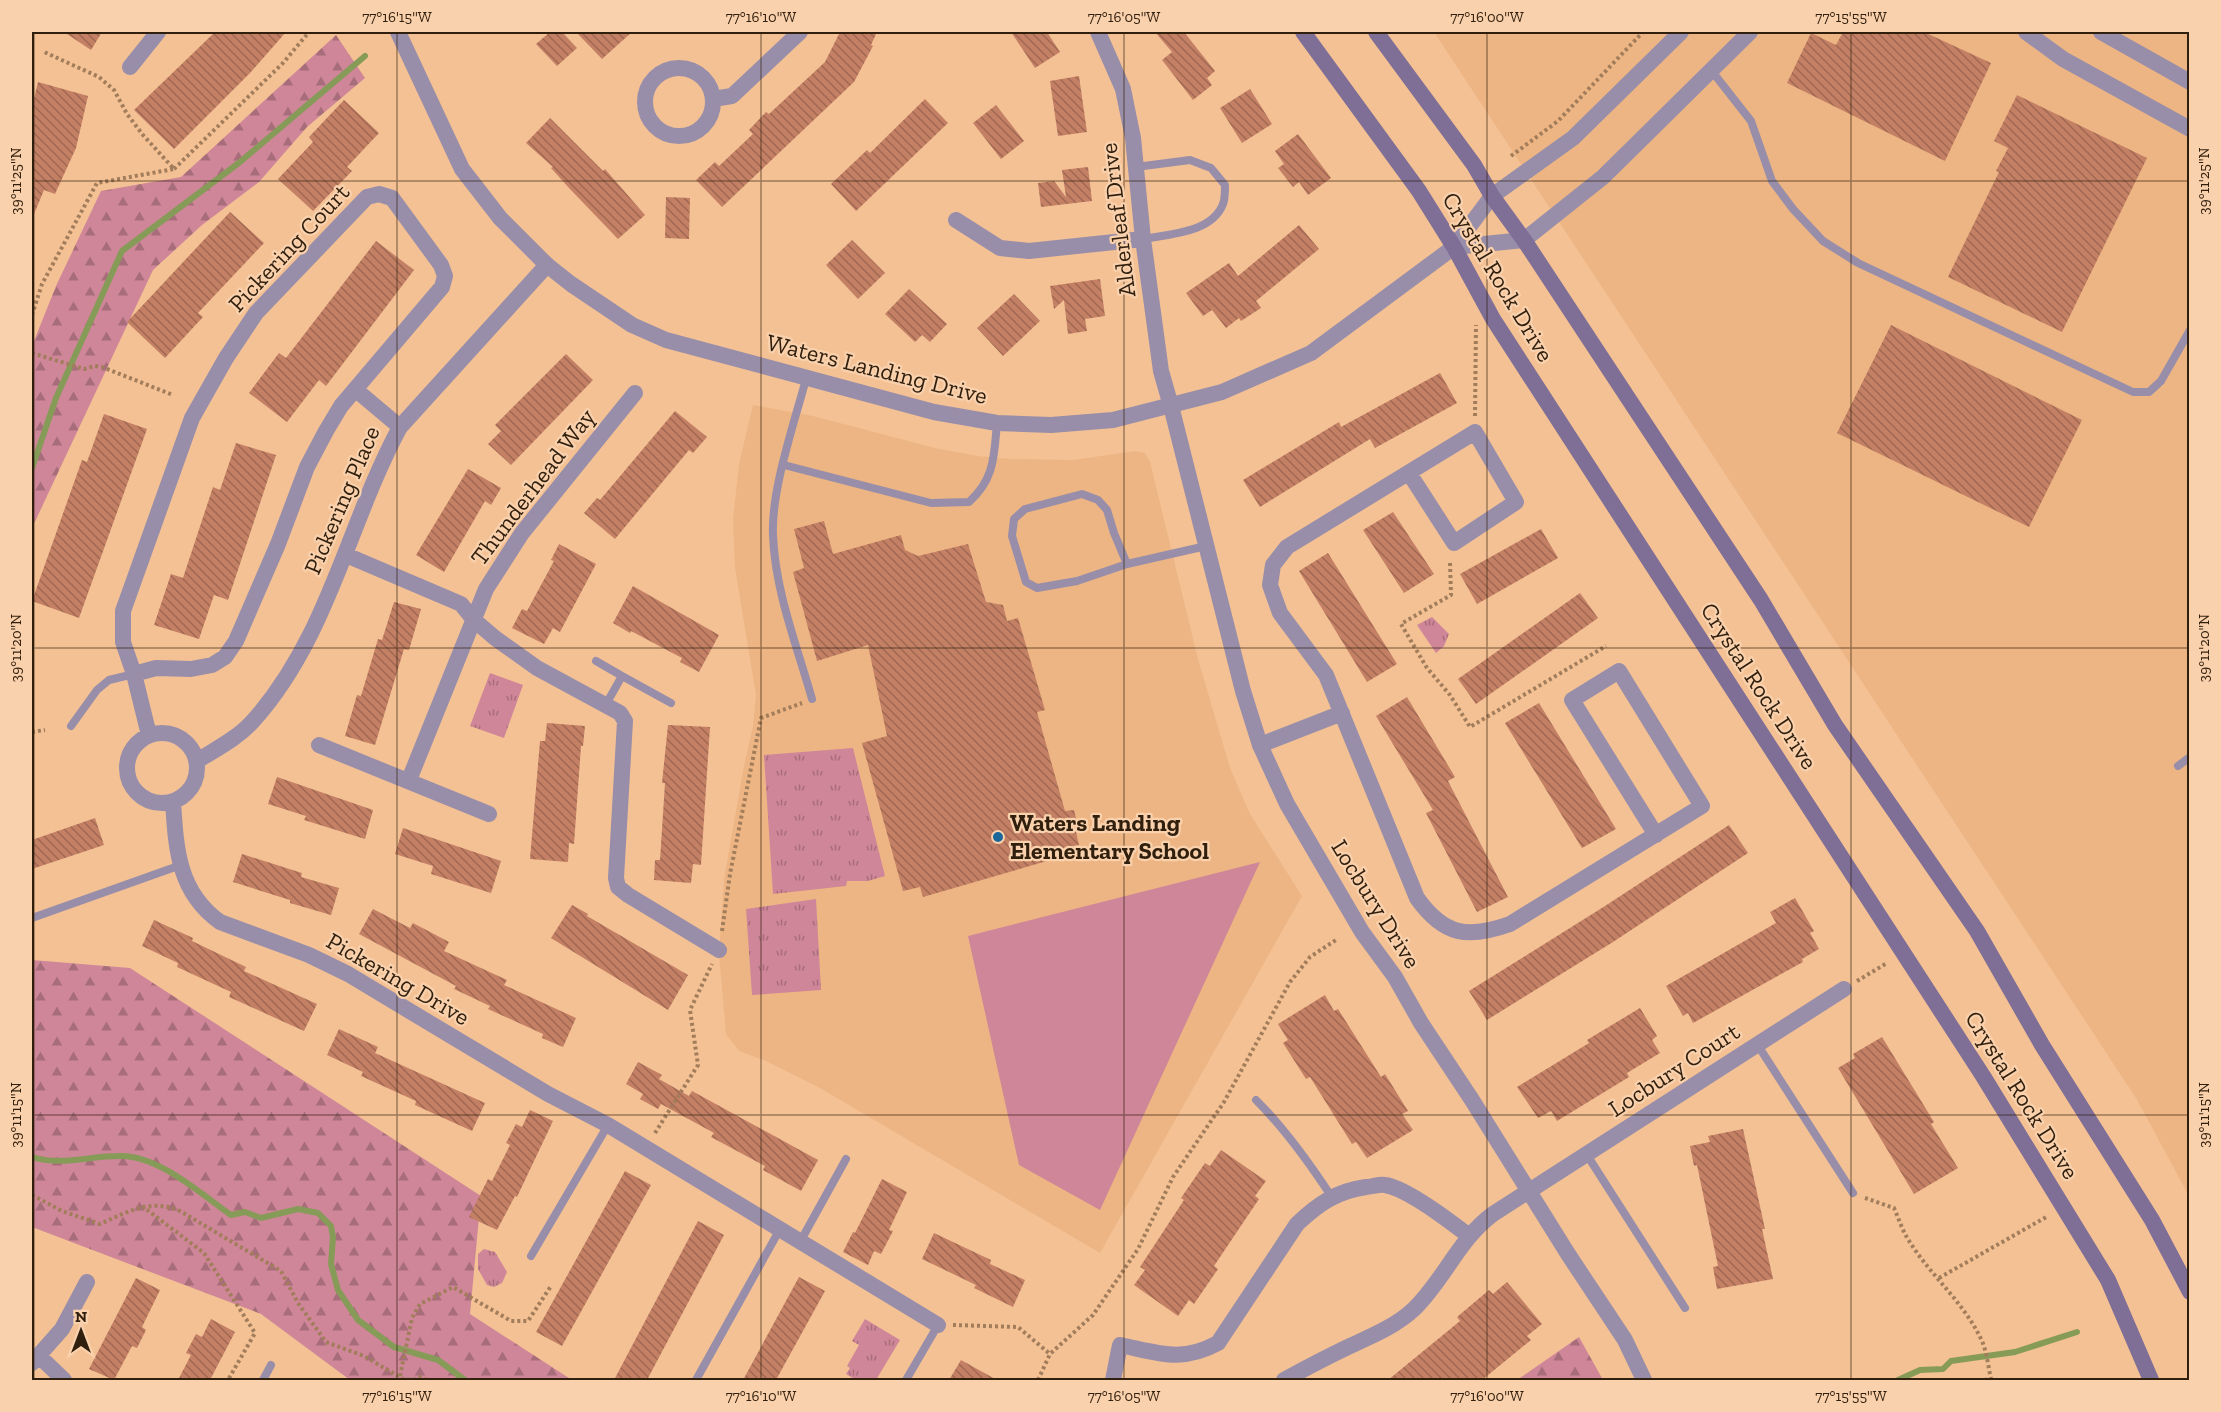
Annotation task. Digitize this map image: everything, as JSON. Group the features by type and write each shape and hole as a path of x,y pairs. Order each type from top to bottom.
{"main road":[{"name":"Crystal Rock Drive","path":"1304,32 1419,190 1454,247 1493,319 2001,1106 2108,1280 2151,1380"},
{"name":"Crystal Rock Drive","path":"1376,32 1474,165 1492,196 1524,240 1761,600 1835,725 1977,932 2042,1045 2152,1220 2190,1292"}],"street":[{"path":"130,67 158,32"},
{"name":"Waters Landing Drive","path":"398,32 462,169 483,192 500,218 547,265 571,284 632,325 666,340 934,412 997,423 1051,425 1113,420 1222,392 1311,353 1454,247"},
{"path":"713,99 732,96 800,32"},
{"name":"Alderleaf Drive","path":"1098,32 1123,89 1133,138 1143,239 1161,371 1171,406"},
{"path":"1454,247 1492,196 1573,138 1681,32"},
{"path":"1454,247 1524,240 1602,177 1750,32"},
{"path":"2026,32 2063,59 2190,129"},
{"path":"2101,32 2190,82"},
{"path":"683,68 704,78 713,99 708,120 700,128 680,136 659,130 646,112 646,91 661,73 671,69 683,68"},
{"name":"Pickering Court","path":"134,674 156,668 191,669 212,665 225,657 236,641 278,544 307,466 341,406 442,287 445,276 441,266 392,198 379,194 367,197 256,313 226,358 192,418 123,611 123,642 134,674 149,735"},
{"path":"956,220 999,248 1029,251 1143,239"},
{"name":"Pickering Place","path":"197,761 252,723 294,663 346,555 372,483 400,427 547,265"},
{"path":"356,390 400,427"},
{"name":"Thunderhead Way","path":"409,780 486,589 522,533 635,393"},
{"name":"Locbury Drive","path":"1171,406 1243,691 1260,745 1287,804 1362,932 1395,977 1421,1023 1625,1340 1644,1380"},
{"path":"1409,472 1454,543 1516,502 1475,432 1409,472 1287,547 1273,565 1270,585 1280,613 1326,675 1417,898 1430,916 1447,927 1465,933 1487,932 1510,924 1656,835 1702,806 1619,671 1572,700 1656,835"},
{"path":"346,555 461,604 474,620 495,638 537,668 620,713 625,721 616,878 618,887 627,895 719,950"},
{"path":"1260,745 1342,713"},
{"path":"169,734 179,737 193,751 197,761 197,771 190,790 182,797 163,803 151,801 140,795 132,786 128,775 128,763 132,751 149,735 169,734"},
{"path":"319,745 489,814"},
{"name":"Pickering Drive","path":"173,801 175,831 186,883 196,901 220,922 309,955 348,974 548,1094 608,1125 938,1325"},
{"name":"Locbury Court","path":"1284,1380 1313,1363 1391,1326 1412,1311 1430,1292 1480,1223 1844,989"},
{"path":"1113,1380 1120,1345 1167,1355 1185,1355 1203,1351 1218,1343 1297,1224 1331,1196 1354,1189 1384,1185 1411,1196 1469,1236"},
{"path":"64,1380 35,1359 62,1329 87,1282"}],"lane":[{"path":"1711,70 1751,121 1772,181 1793,209 1823,241 1858,263 2133,392 2149,392 2161,381 2190,330"},
{"path":"1136,167 1190,160 1211,168 1225,185 1224,204 1211,221 1186,231 1143,239"},
{"path":"806,379 776,502 773,534 777,567 812,699"},
{"path":"784,465 931,503 969,502 982,490 991,471 997,423"},
{"path":"1127,564 1107,510 1098,500 1082,494 1025,508 1014,519 1012,536 1026,582 1037,588 1077,581 1127,564 1206,546"},
{"path":"596,661 671,703"},
{"path":"70,726 97,690 109,680 134,674"},
{"path":"605,706 622,676"},
{"path":"2178,766 2190,757"},
{"path":"32,918 181,865"},
{"path":"1757,1044 1853,1193"},
{"path":"1256,1100 1278,1122 1304,1154 1331,1196"},
{"path":"531,1256 608,1125"},
{"path":"1587,1155 1685,1308"},
{"path":"800,1242 846,1159"},
{"path":"696,1380 780,1229"},
{"path":"906,1380 938,1325"},
{"path":"263,1380 271,1365"}],"path":[{"path":"32,315 42,284 97,183 174,169 283,63 309,32"},
{"path":"1511,156 1558,121 1643,32"},
{"path":"42,51 99,77 114,90 127,114 174,169"},
{"path":"1475,432 1476,323"},
{"path":"32,353 84,369 102,367 173,395"},
{"path":"1450,563 1451,595 1401,624 1427,668 1450,695 1470,727 1606,646"},
{"path":"651,1138 698,1065 690,1010 719,950 730,874 761,718 812,699"},
{"path":"32,732 45,730"},
{"path":"1038,1380 1050,1354 1093,1315 1138,1249 1173,1177 1224,1102 1290,981 1310,957 1336,940"},
{"path":"1844,989 1887,963"},
{"path":"1853,1193 1894,1208 1905,1233 1974,1325 1983,1342 1991,1379 1984,1380"},
{"path":"32,1195 62,1211 100,1224 142,1206 161,1205 180,1211 281,1271 298,1303 326,1342 364,1356 408,1380 420,1377 428,1380"},
{"path":"142,1206 204,1253 255,1333 228,1380"},
{"path":"1939,1278 2049,1216"},
{"path":"400,1376 407,1336 412,1318 420,1304 453,1287 511,1321 528,1321 551,1286"},
{"path":"938,1325 1018,1328 1050,1354"}],"shaded area":[{"path":"1434,32 2189,32 2189,1196 2136,1098"},
{"name":"Waters Landing Elementary School","path":"753,405 813,416 935,448 977,456 1073,460 1135,451 1145,453 1150,462 1198,659 1230,768 1250,814 1302,896 1100,1253 820,1088 766,1061 739,1051 726,1034 719,954 724,879 753,726 756,695 735,568 733,520 739,464"}],"green space":[{"path":"336,35 365,78 307,127 259,182 202,225 153,270 32,528 32,346 56,286 101,191 181,177"},
{"path":"1432,617 1449,634 1444,646 1436,653 1417,625"},
{"path":"490,673 523,685 504,738 470,726"},
{"path":"853,748 885,876 868,881 847,881 846,886 773,894 764,755"},
{"path":"1260,862 1100,1210 1019,1165 968,936"},
{"path":"816,899 821,990 752,995 746,909"},
{"path":"32,960 130,968 481,1196 470,1314 572,1380 350,1380 261,1314 32,1227"},
{"path":"484,1249 495,1252 507,1272 502,1283 494,1287 487,1285 478,1269 478,1254"},
{"path":"865,1319 900,1340 876,1380 856,1380 846,1374 850,1368 847,1366 859,1345 852,1341"},
{"path":"1579,1337 1603,1380 1517,1380"}],"building":[{"path":"64,32 102,32 91,50"},
{"path":"215,32 286,32 250,73 174,149 134,110"},
{"path":"550,32 562,32 577,48 557,66 536,44"},
{"path":"576,32 632,32 602,59"},
{"path":"840,32 877,32 871,45 873,46 854,82 722,207 696,180 715,162 719,166 753,134 749,130 766,112 769,114 825,62"},
{"path":"1011,32 1047,32 1060,52 1035,68"},
{"path":"1155,32 1184,32 1215,71 1207,78 1212,85 1193,100 1162,60 1172,52"},
{"path":"1843,32 1924,32 1991,63 1945,161 1787,83 1811,33 1836,45"},
{"path":"1079,76 1087,132 1058,136 1050,81"},
{"path":"38,82 88,96 76,148 55,194 44,190 32,219 32,107"},
{"path":"1250,89 1272,124 1242,143 1220,108"},
{"path":"2017,95 2147,158 2062,332 1948,277 1999,172 1996,171 2008,148 1994,141"},
{"path":"925,99 948,123 856,211 831,184 867,150 870,153"},
{"path":"344,100 379,133 347,167 352,171 313,211 278,179 313,142 309,137"},
{"path":"996,105 1024,141 1001,159 973,123"},
{"path":"550,118 603,171 605,169 645,215 618,239 551,168 553,167 526,143"},
{"path":"1298,134 1331,178 1308,195 1299,182 1293,187 1278,168 1284,164 1275,151"},
{"path":"1088,167 1092,201 1041,207 1038,183 1054,181 1066,197 1062,170"},
{"path":"666,197 690,198 689,239 665,238"},
{"path":"230,212 264,243 198,313 203,317 165,358 127,322"},
{"path":"1299,225 1319,249 1256,301 1261,308 1241,321 1239,318 1226,328 1212,310 1203,316 1186,293 1229,263 1238,276"},
{"path":"852,240 885,273 858,299 826,265"},
{"path":"376,241 414,270 326,386 319,380 287,422 249,393 279,353 286,358"},
{"path":"1100,279 1105,316 1085,319 1087,331 1068,334 1064,300 1054,309 1050,286"},
{"path":"909,289 947,324 930,342 922,335 915,342 885,314"},
{"path":"1014,294 1040,321 1003,356 977,328"},
{"path":"1891,325 2082,420 2029,527 1837,433"},
{"path":"566,354 593,380 511,465 488,444 501,431 495,425"},
{"path":"1440,373 1457,403 1375,448 1370,439 1260,507 1243,480 1339,422 1341,427"},
{"path":"675,411 707,437 693,453 689,450 615,539 584,513 597,498 600,500"},
{"path":"104,414 147,429 79,618 32,601 82,460 87,462"},
{"path":"236,443 276,455 228,600 214,595 199,639 154,625 171,574 183,578 213,487 220,490"},
{"path":"468,469 501,488 491,505 485,501 444,572 416,555"},
{"path":"1393,512 1434,574 1404,593 1363,530"},
{"path":"824,521 833,554 901,535 905,550 918,556 968,544 986,602 1003,605 1007,621 1018,618 1045,710 1037,712 1065,811 1074,810 1079,845 1063,848 1064,856 923,897 920,887 903,891 862,743 887,736 868,645 817,661 793,572 804,568 794,529"},
{"path":"1541,529 1558,558 1477,604 1460,574"},
{"path":"559,544 596,564 560,632 553,628 544,644 512,628 522,609 527,611 554,561 551,560"},
{"path":"1328,553 1397,664 1367,682 1299,571"},
{"path":"633,586 719,635 699,672 680,662 682,658 613,623"},
{"path":"1580,593 1598,618 1476,704 1458,679"},
{"path":"394,602 421,609 409,650 404,649 375,745 345,736 357,695 361,696 378,639 382,640"},
{"path":"1407,697 1455,777 1448,781 1508,897 1477,912 1426,813 1433,810 1376,716"},
{"path":"1539,703 1616,829 1582,848 1505,723"},
{"path":"547,723 585,726 583,746 581,746 574,844 569,843 568,862 530,859 540,741 545,741"},
{"path":"668,725 710,727 701,865 693,864 691,883 654,880 655,860 660,860 665,783 662,783"},
{"path":"277,777 373,810 365,839 304,820 306,816 268,804"},
{"path":"95,818 104,845 32,869 32,840"},
{"path":"1729,825 1748,853 1613,942 1487,1020 1469,991"},
{"path":"403,828 501,861 491,893 431,874 433,866 395,854"},
{"path":"242,854 302,873 301,877 339,888 331,915 233,882"},
{"path":"1795,898 1814,931 1810,933 1819,949 1802,959 1803,962 1693,1023 1688,1013 1683,1016 1666,986 1776,923 1770,912"},
{"path":"572,905 688,975 668,1010 551,938"},
{"path":"373,909 410,928 413,923 449,942 444,951 507,980 504,985 576,1018 563,1047 542,1038 543,1034 488,1009 490,1006 454,989 456,986 359,934"},
{"path":"154,920 246,967 244,971 317,1004 304,1031 229,997 231,992 177,967 178,963 142,946"},
{"path":"1325,995 1334,1011 1338,1009 1381,1077 1385,1074 1408,1111 1402,1114 1413,1130 1367,1158 1356,1142 1352,1144 1310,1077 1306,1079 1283,1043 1288,1040 1278,1024"},
{"path":"1640,1008 1657,1036 1652,1040 1660,1053 1627,1073 1629,1077 1557,1121 1551,1111 1538,1118 1517,1087 1589,1043 1587,1040"},
{"path":"339,1029 378,1047 375,1053 485,1103 472,1131 415,1105 416,1101 361,1076 363,1072 327,1055"},
{"path":"1882,1037 1934,1122 1931,1124 1958,1168 1914,1194 1838,1068 1855,1058 1853,1054"},
{"path":"638,1062 662,1075 659,1079 689,1096 692,1091 818,1160 801,1191 763,1170 765,1166 711,1137 714,1133 661,1104 658,1109 640,1099 643,1094 626,1084"},
{"path":"530,1110 553,1121 517,1197 515,1196 497,1230 469,1217 488,1179 492,1181 510,1145 506,1143 516,1124 522,1127"},
{"path":"1743,1129 1765,1229 1762,1229 1773,1279 1717,1289 1713,1267 1718,1266 1697,1165 1694,1166 1690,1146 1710,1142 1708,1136"},
{"path":"1221,1150 1266,1181 1255,1196 1259,1199 1214,1266 1218,1269 1194,1304 1189,1300 1178,1316 1134,1285 1145,1270 1140,1267 1184,1200 1181,1198 1205,1163 1210,1166"},
{"path":"625,1171 651,1185 562,1346 536,1332"},
{"path":"882,1179 907,1192 889,1230 893,1231 881,1254 874,1251 868,1265 843,1252"},
{"path":"698,1221 724,1235 647,1380 614,1380"},
{"path":"934,1233 991,1260 990,1264 1025,1280 1013,1307 974,1288 976,1285 922,1259"},
{"path":"799,1277 825,1291 776,1380 743,1380"},
{"path":"136,1278 160,1290 142,1327 146,1330 137,1348 132,1346 114,1380 89,1369"},
{"path":"1507,1282 1542,1324 1527,1336 1531,1340 1482,1380 1388,1380 1460,1321 1457,1317 1489,1290 1493,1294"},
{"path":"211,1319 235,1332 210,1380 178,1380 191,1355 186,1353 196,1334 202,1337"},
{"path":"961,1360 997,1380 949,1380"}],"waterway":[{"path":"32,468 56,398 122,251 240,162 365,56"},
{"path":"32,1157 54,1161 108,1156 133,1157 163,1168 231,1215 245,1212 261,1218 298,1209 318,1213 331,1226 333,1237 331,1264 338,1290 358,1320 394,1347 438,1360 465,1380"},
{"path":"1898,1380 1920,1370 1943,1369 1951,1361 2015,1352 2077,1332"}],"place":[{"name":"Waters Landing Elementary School","path":"998,837"}]}
